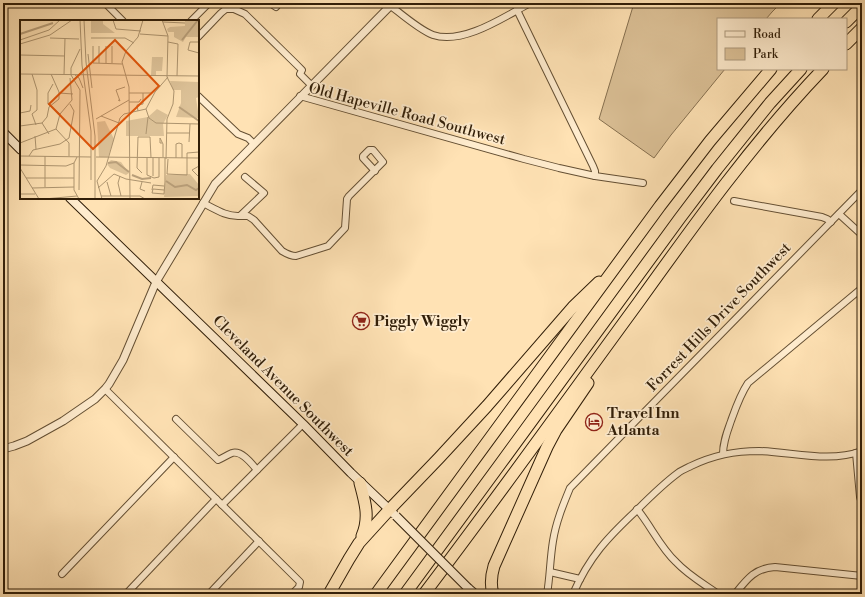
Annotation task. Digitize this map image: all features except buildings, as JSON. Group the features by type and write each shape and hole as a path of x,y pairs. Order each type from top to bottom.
{"highway":[{"path":"819,18 834,3"},
{"path":"847,21 862,6"},
{"path":"847,43 862,28"},
{"path":"376,594 710,141 770,70"},
{"path":"405,594 698,194 770,103 800,70"},
{"path":"426,592 750,152 822,70"},
{"path":"493,594 491,588 491,576 494,566 556,430 650,295 675,252"},
{"path":"359,543 392,513 573,308 593,287 613,271"},
{"path":"329,594 364,532 367,515 360,482"}],"main road":[{"path":"3,132 20,149"},
{"name":"Cleveland Avenue Southwest","path":"71,199 303,424 475,594"}],"street":[{"path":"105,3 122,20"},
{"path":"192,20 209,3"},
{"path":"270,3 276,7 278,3"},
{"path":"300,96 390,4 423,31 444,37 460,35 490,25 530,3"},
{"path":"199,36 227,6 234,9 245,14 296,64 302,70 300,74 311,85"},
{"path":"517,10 593,166 595,176"},
{"name":"Old Hapeville Road Southwest","path":"3,449 27,441 64,421 95,399 109,384 123,360 156,282 215,184 300,96 559,168 595,176 643,183"},
{"path":"199,97 238,134 248,138 254,144"},
{"path":"203,203 221,212 234,216 248,216 254,220 282,251 292,256 296,256 328,246 344,228 348,196 375,171"},
{"path":"240,216 264,193 245,177"},
{"name":"Forrest Hills Drive Southwest","path":"548,594 553,542 556,527 560,512 570,488 862,190"},
{"path":"734,201 822,217 831,222"},
{"path":"839,214 862,235"},
{"path":"722,454 723,444 739,400 748,383 862,288"},
{"path":"105,388 300,582 299,587 292,594"},
{"path":"176,419 218,460 234,453 240,453 257,470"},
{"path":"222,505 303,424"},
{"path":"573,594 590,562 604,542 665,483 680,472 722,454 759,451 831,456 859,452 860,498 862,504"},
{"path":"62,574 174,457"},
{"path":"126,594 216,499"},
{"path":"637,510 667,552 676,562 718,594"},
{"path":"209,594 259,541"},
{"path":"735,594 746,580 756,571 767,567 862,576"},
{"path":"550,572 580,579"}],"green space":[{"path":"634,3 781,3 767,18 717,18 717,70 724,70 654,158 599,119"}],"place":[{"name":"Piggly Wiggly","path":"361,321"},
{"name":"Travel Inn Atlanta","path":"594,422"}]}
